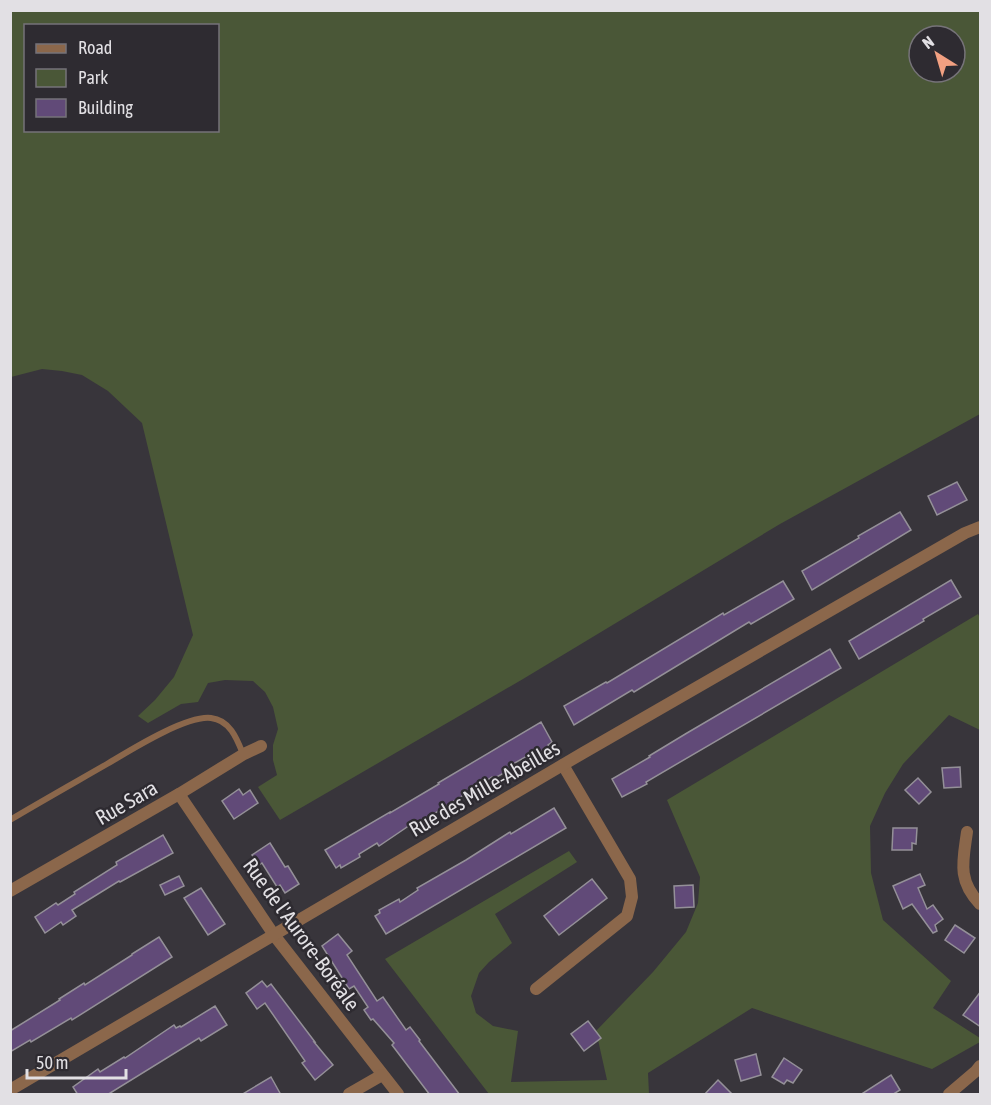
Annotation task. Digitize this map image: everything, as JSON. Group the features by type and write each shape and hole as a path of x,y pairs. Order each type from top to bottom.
{"street":[{"name":"Rue des Mille-Abeilles","path":"10,1090 563,765 965,533 981,527"},
{"name":"Rue Sara","path":"10,891 261,746"},
{"path":"536,989 627,916 632,897 630,879 563,765"},
{"name":"Rue de l'Aurore-Boréale","path":"179,794 274,934 398,1095"},
{"path":"967,832 963,875 974,898 981,904"},
{"path":"950,1095 981,1066"},
{"path":"349,1095 382,1075"}],"lane":[{"path":"10,820 164,732 197,719 212,717 225,723 234,733 244,754"}],"green space":[{"path":"10,11 980,11 980,414 780,524 523,679 280,820 258,787 277,775 273,760 273,745 278,729 273,707 265,692 253,681 225,680 208,683 198,702 181,704 148,723 138,716 174,677 193,635 142,423 108,391 82,375 42,369 11,377"},
{"path":"978,614 980,618 980,730 949,715 903,764 885,793 870,826 871,873 883,920 951,981 933,1008 980,1038 980,1042 932,1069 752,1008 648,1073 649,1094 489,1094 385,959 569,851 577,862 495,914 512,943 479,973 471,996 476,1013 493,1026 518,1031 511,1082 607,1080 596,1031 653,972 686,932 698,903 700,877 667,800"}],"building":[{"path":"957,482 967,500 937,515 928,496"},
{"path":"900,512 911,530 812,590 802,571"},
{"path":"951,580 961,597 859,659 849,641"},
{"path":"783,581 794,599 751,624 749,622 634,692 632,690 574,725 564,706 607,683 723,613 724,615"},
{"path":"830,649 841,668 622,797 612,779"},
{"path":"541,722 552,742 548,745 549,747 531,758 529,755 511,765 513,768 493,779 492,777 418,824 416,821 379,846 377,843 359,854 360,857 341,868 340,865 336,868 325,850"},
{"path":"960,767 961,787 944,788 942,768"},
{"path":"918,778 931,792 919,804 905,790"},
{"path":"239,789 243,795 250,790 258,803 234,819 222,801"},
{"path":"554,808 566,828 386,934 375,916 380,913 379,910 399,899 400,902 418,890 417,888"},
{"path":"893,828 917,828 916,844 912,843 912,850 892,850"},
{"path":"163,835 173,853 119,881 72,910 76,916 63,925 61,922 45,933 35,917 75,894 74,892 117,865 116,862"},
{"path":"270,843 299,884 285,893 280,885 277,887 262,863 259,865 252,855"},
{"path":"920,874 925,885 918,888 927,909 933,905 943,919 935,925 937,931 933,933 912,904 903,909 893,886"},
{"path":"179,876 184,886 165,895 160,885"},
{"path":"592,879 607,898 559,935 544,916"},
{"path":"693,885 694,907 675,908 674,886"},
{"path":"201,888 225,924 208,935 184,898"},
{"path":"955,925 975,938 964,953 945,940"},
{"path":"338,934 352,951 347,955 377,1001 383,997 406,1030 410,1027 460,1095 430,1095 392,1045 394,1043 373,1019 371,1020 364,1010 368,1007 354,986 349,989 322,946"},
{"path":"159,937 172,957 72,1020 71,1018 10,1052 10,1031"},
{"path":"262,981 267,987 271,984 333,1065 315,1080 302,1063 305,1061 265,1003 257,1009 246,993"},
{"path":"981,991 981,1027 963,1015"},
{"path":"215,1006 227,1025 201,1041 199,1038 107,1095 78,1095 73,1087 98,1069 100,1072 125,1058 174,1025 176,1028 181,1027"},
{"path":"588,1021 601,1038 584,1051 571,1034"},
{"path":"756,1054 761,1075 741,1081 735,1060"},
{"path":"784,1058 802,1070 793,1083 787,1080 784,1084 772,1077"},
{"path":"891,1075 900,1090 892,1095 860,1095"},
{"path":"271,1077 281,1095 241,1095"},
{"path":"718,1080 733,1095 704,1095"}]}
